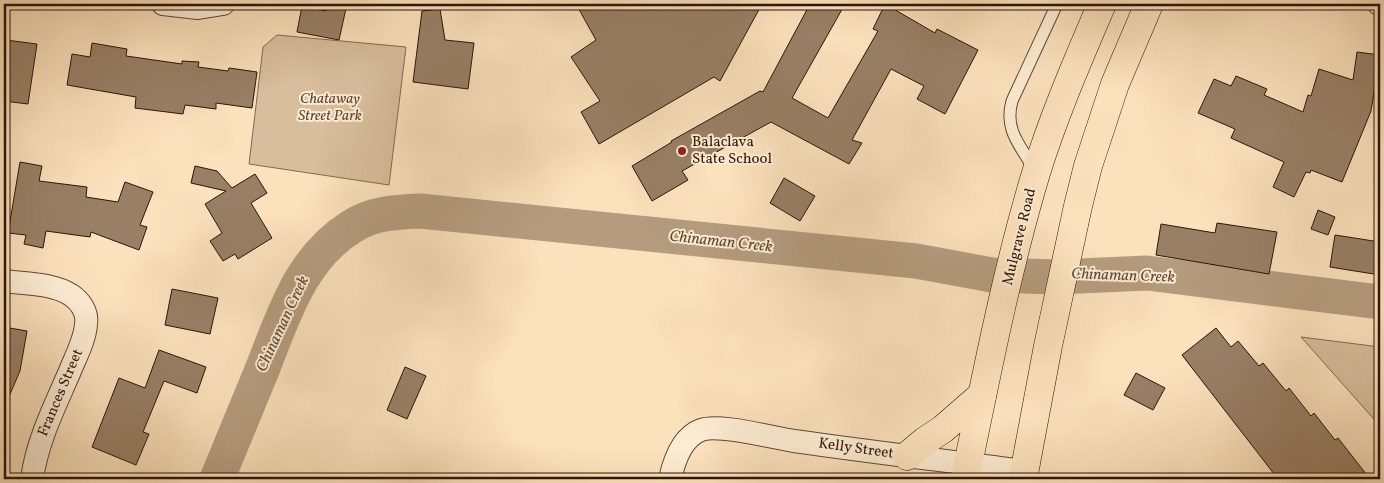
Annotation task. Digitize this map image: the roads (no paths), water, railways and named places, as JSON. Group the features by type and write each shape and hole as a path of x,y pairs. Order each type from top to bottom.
{"main road":[{"name":"Mulgrave Road","path":"966,472 1014,255 1037,172 1062,100 1102,4"},
{"path":"1023,475 1086,174 1118,76 1149,4"},
{"path":"907,456 943,429 982,395"}],"street":[{"path":"163,4 198,8 223,4"},
{"name":"Frances Street","path":"4,281 60,289 73,296 84,307 87,322 83,341 40,441 32,479"},
{"name":"Kelly Street","path":"670,479 680,449 690,435 702,429 717,428 792,441 907,456 966,472 1023,475"}],"lane":[{"path":"1037,172 1012,132 1009,122 1009,110 1057,4"}],"waterway":[{"name":"Chinaman Creek","path":"217,479 286,310 306,272 333,240 359,222 384,214 420,211 916,261 992,275 1057,277 1147,273 1380,302"}],"place":[{"name":"Balaclava State School","path":"682,151"}],"park label":[{"name":"Chataway Street Park","path":"330,108"}]}
